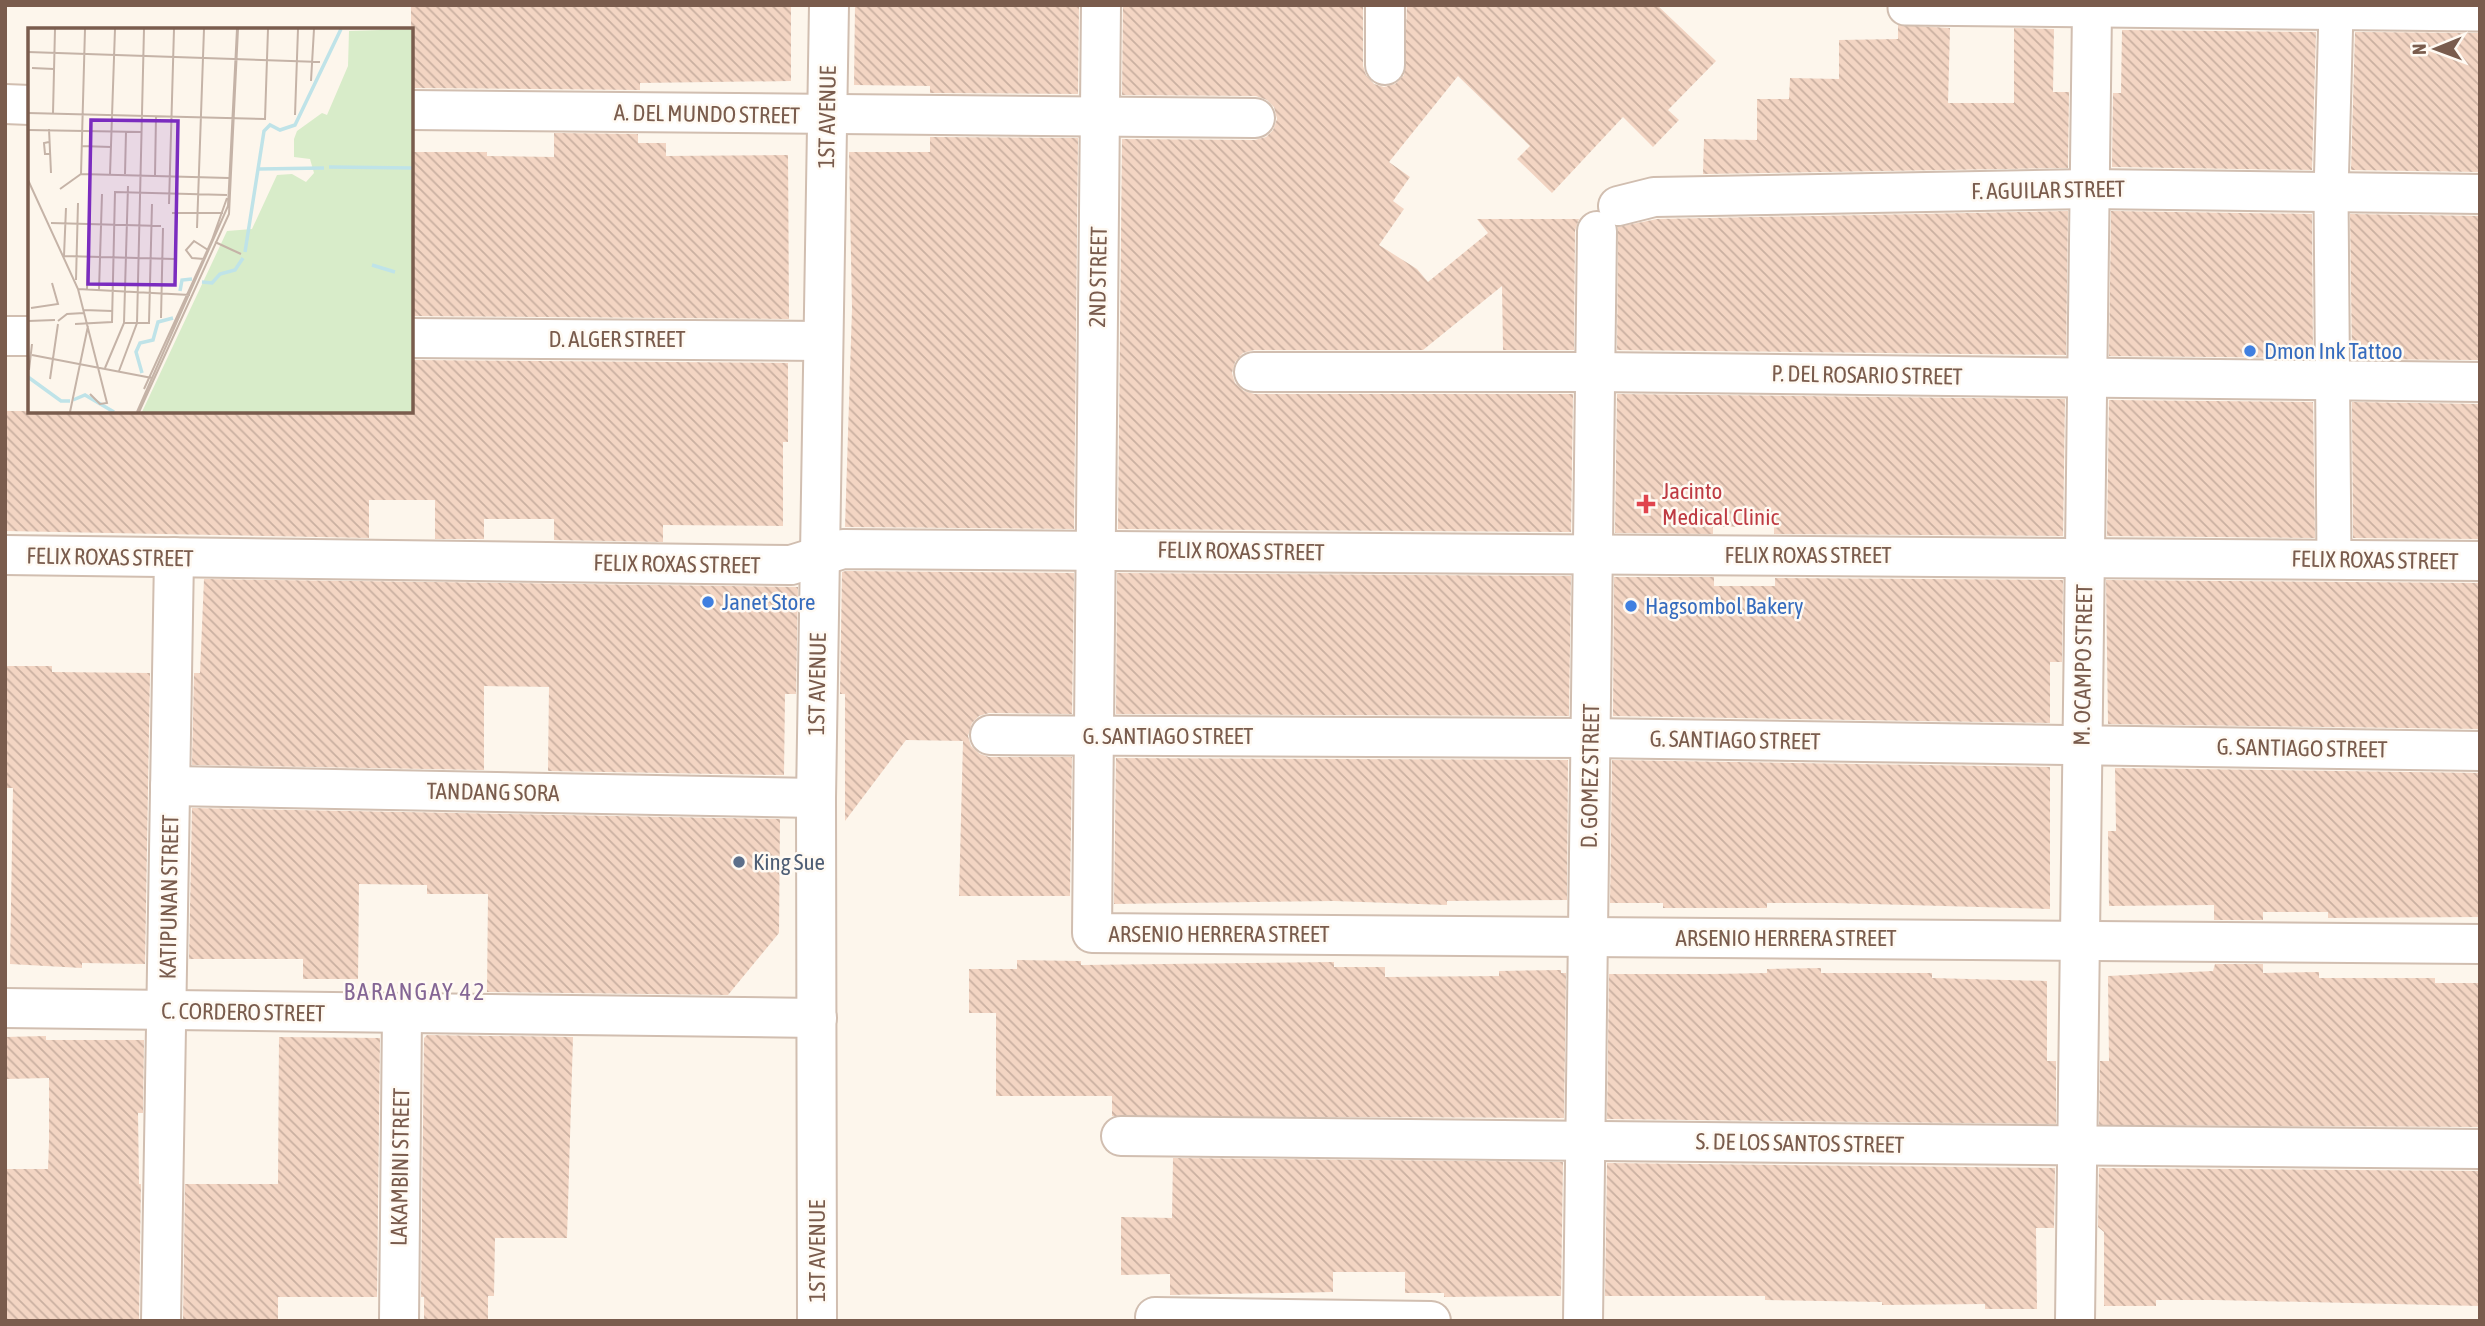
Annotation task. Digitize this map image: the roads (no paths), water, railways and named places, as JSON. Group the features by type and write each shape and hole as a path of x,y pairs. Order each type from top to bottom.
{"street":[{"name":"1ST AVENUE","path":"817,1321 816,797 829,5"},
{"name":"2ND STREET","path":"1092,933 1101,5"},
{"path":"1385,5 1385,65"},
{"path":"1905,8 2480,14"},
{"name":"M. OCAMPO STREET","path":"2075,1321 2075,1148 2092,10"},
{"path":"2334,559 2332,192 2336,12"},
{"path":"5,104 28,105"},
{"name":"A. DEL MUNDO STREET","path":"413,110 1100,119 1255,118"},
{"name":"F. AGUILAR STREET","path":"1608,218 1654,198 2090,189 2480,194"},
{"name":"D. GOMEZ STREET","path":"1583,1321 1595,372 1608,218"},
{"path":"5,336 28,336"},
{"name":"D. ALGER STREET","path":"413,338 823,341"},
{"name":"P. DEL ROSARIO STREET","path":"1254,372 1595,372 2480,382"},
{"name":"FELIX ROXAS STREET","path":"5,555 791,565 843,549 2480,561"},
{"name":"KATIPUNAN STREET","path":"161,1321 174,558"},
{"name":"G. SANTIAGO STREET","path":"989,735 1590,737 2480,751"},
{"name":"TANDANG SORA","path":"170,786 816,797"},
{"name":"ARSENIO HERRERA STREET","path":"1092,933 2480,944"},
{"name":"C. CORDERO STREET","path":"5,1008 817,1018"},
{"name":"LAKAMBINI STREET","path":"399,1321 402,1014"},
{"name":"S. DE LOS SANTOS STREET","path":"1121,1136 1585,1139 2075,1148 2480,1149"},
{"path":"1155,1317 1431,1321"}],"place":[{"name":"Dmon Ink Tattoo","path":"2250,351"},
{"name":"Jacinto Medical Clinic","path":"1646,504"},
{"name":"Janet Store","path":"708,602"},
{"name":"Hagsombol Bakery","path":"1631,606"},
{"name":"King Sue","path":"739,862"}],"district":[{"name":"BARANGAY 42","path":"415,992"}]}
